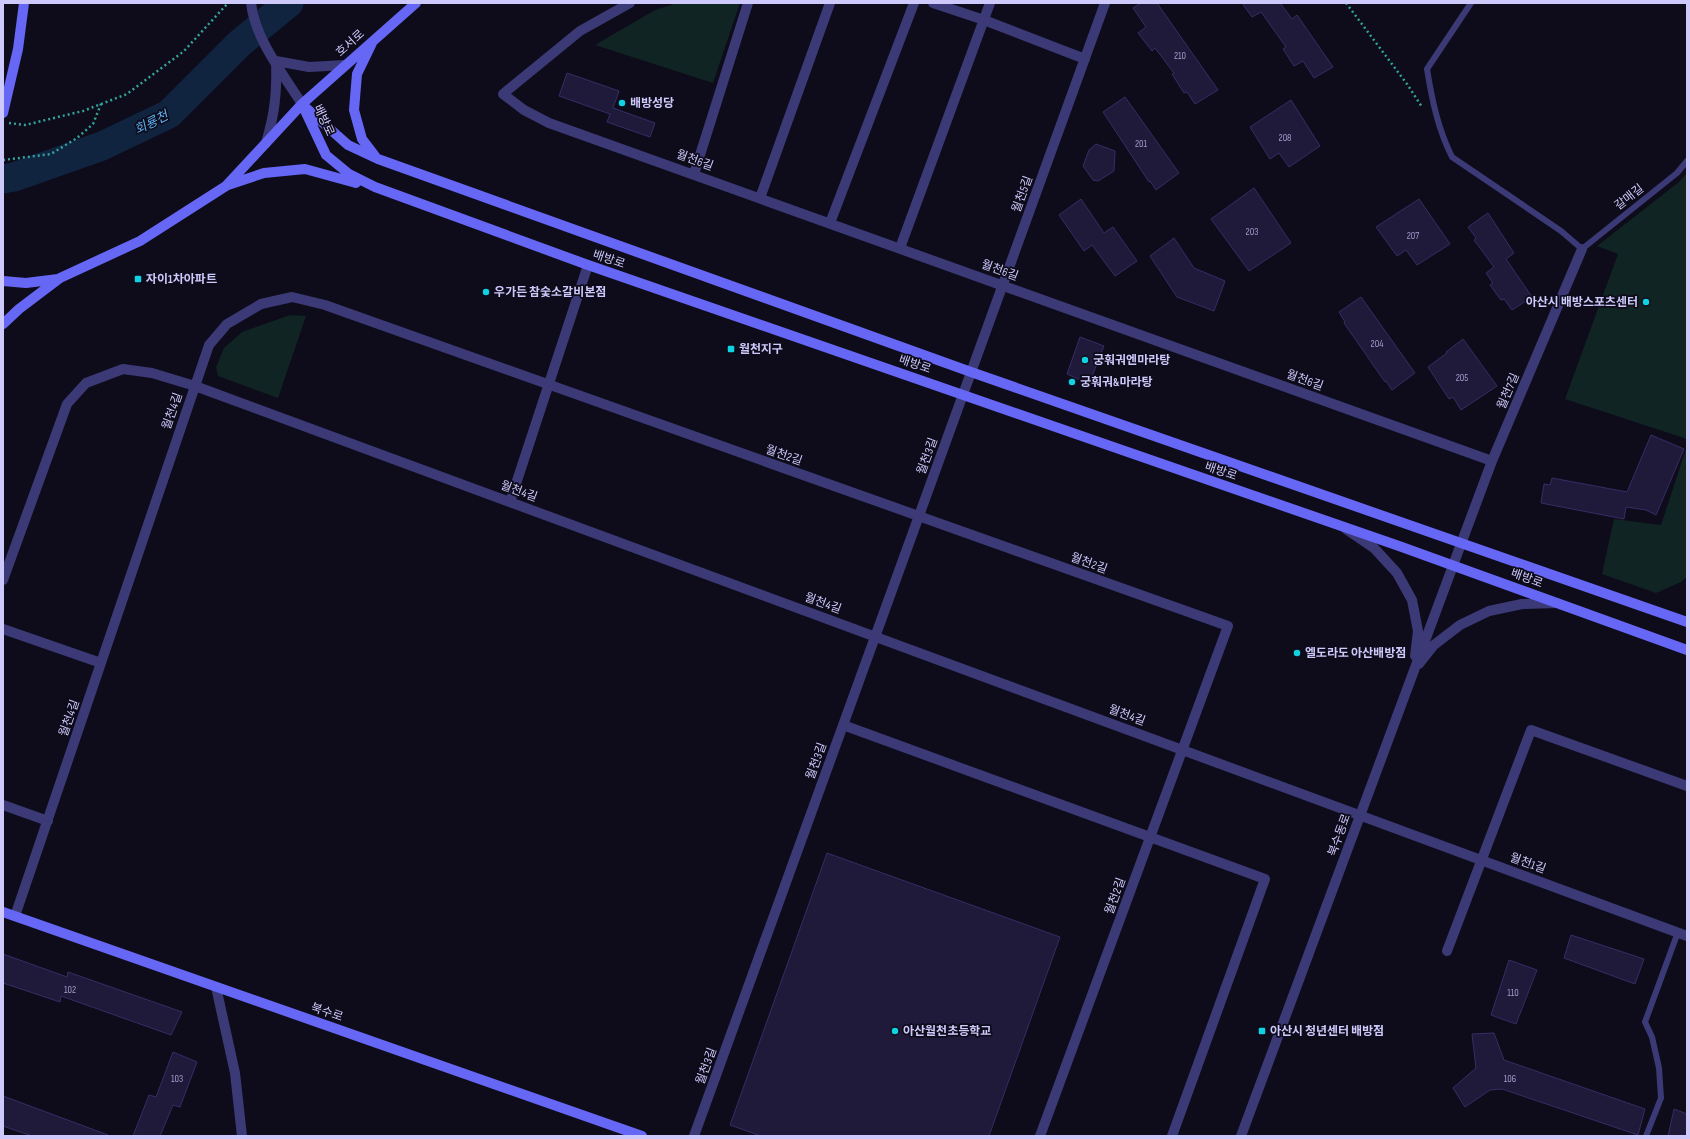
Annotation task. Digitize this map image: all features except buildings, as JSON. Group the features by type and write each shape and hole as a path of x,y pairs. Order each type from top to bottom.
{"street":[{"path":"3,113 18,49 24,3"},
{"path":"251,3 253,15 263,41 302,104"},
{"name":"호서로","path":"226,186 302,104 416,3"},
{"name":"월천6길","path":"630,3 580,31 503,94 524,110 549,123 1492,461"},
{"path":"694,174 748,3"},
{"path":"760,198 830,3"},
{"path":"830,223 914,3"},
{"path":"933,3 984,20 1085,59"},
{"path":"900,248 990,3"},
{"name":"월천5길","path":"963,395 1105,3"},
{"path":"375,38 357,74 354,110 362,139 378,159"},
{"path":"276,61 309,67 345,65"},
{"path":"266,143 273,120 277,88 276,61"},
{"name":"배방로","path":"302,104 348,145 378,159 971,372 1687,622"},
{"name":"배방로","path":"302,104 326,155 348,174 379,189 588,265 1340,526 1687,650"},
{"path":"3,324 19,309 60,278 140,241 226,186 264,173 305,169 379,189"},
{"name":"월천7길","path":"1461,544 1492,461 1582,249"},
{"path":"510,502 588,265"},
{"path":"3,282 26,283 60,278"},
{"name":"월천2길","path":"195,386 209,345 227,324 262,304 292,297 325,306 1228,626 1040,1136"},
{"path":"3,580 67,404 86,383 123,369 152,373 195,386"},
{"name":"월천4길","path":"7,915 48,821 195,386 1360,815"},
{"name":"월천3길","path":"694,1136 963,395"},
{"path":"1340,526 1374,548 1397,573 1412,600 1418,632 1414,670"},
{"name":"북수동로","path":"1241,1136 1461,544"},
{"path":"1414,670 1434,645 1460,625 1489,611 1522,604 1558,603"},
{"path":"3,628 101,663"},
{"path":"843,725 1265,879 1172,1136"},
{"path":"1447,951 1530,730 1687,786"},
{"path":"3,805 48,821"},
{"name":"월천1길","path":"1360,815 1683,934"},
{"name":"북수로","path":"7,915 642,1136"},
{"path":"216,987 235,1073 242,1136"}],"lane":[{"path":"1471,3 1427,69 1434,110 1446,145 1452,157 1561,231 1582,249"},
{"name":"갈매길","path":"1582,249 1677,173 1687,161"},
{"path":"1646,1136 1661,1098 1659,1068 1652,1038 1645,1022 1683,934"}],"path":[{"path":"3,122 25,125 84,112 126,94 184,51 228,3"},
{"path":"1346,3 1407,84 1424,111"},
{"path":"3,160 51,154 77,138 94,124 101,104"}],"green space":[{"path":"677,3 740,3 713,83 595,45 655,10"},
{"path":"1687,173 1687,439 1565,399 1618,254 1597,246 1679,182"},
{"path":"290,315 306,316 278,398 218,376 216,367 224,348 242,332"},
{"path":"1687,446 1687,577 1681,582 1656,593 1602,574 1614,519 1661,525"}],"waterway":[{"name":"회룡천","path":"3,179 14,177 102,146 169,114 240,43 289,3"}],"place":[{"name":"배방성당","path":"622,103"},
{"name":"자이1차아파트","path":"138,279"},
{"name":"우가든 참숯소갈비본점","path":"486,292"},
{"name":"아산시 배방스포츠센터","path":"1646,302"},
{"name":"월천지구","path":"731,349"},
{"name":"궁훠궈엔마라탕","path":"1085,360"},
{"name":"궁훠궈&마라탕","path":"1072,382"},
{"name":"엘도라도 아산배방점","path":"1297,653"},
{"name":"아산월천초등학교","path":"895,1031"},
{"name":"아산시 청년센터 배방점","path":"1262,1031"}]}
